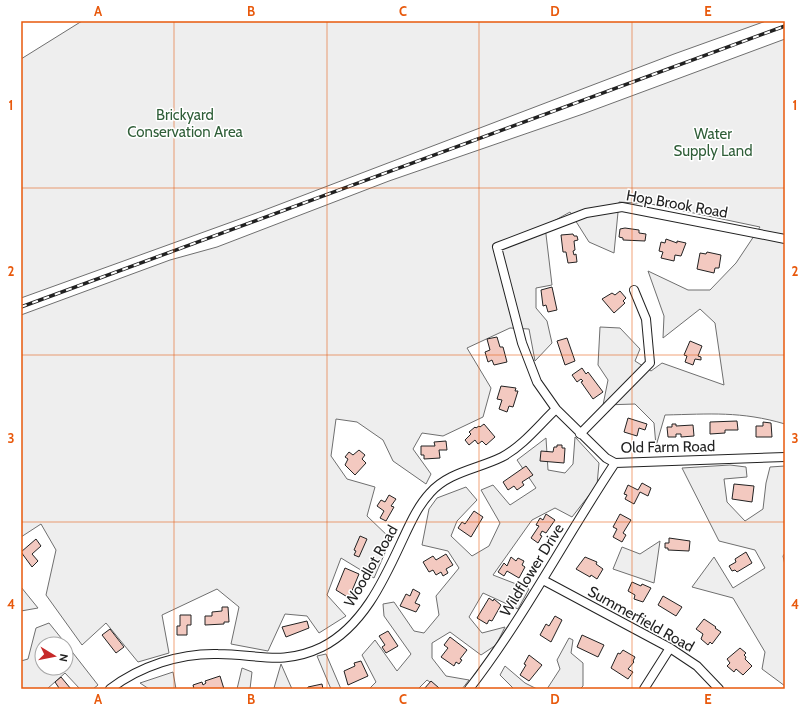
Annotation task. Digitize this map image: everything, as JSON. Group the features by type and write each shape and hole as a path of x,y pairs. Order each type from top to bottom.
{"street":[{"name":"Hop Brook Road","path":"497,247 586,213 622,207 785,239"},
{"name":"Old Farm Road","path":"497,247 528,361 537,382 556,409 606,458 615,463 785,457"},
{"path":"580,434 650,363 646,319 634,290"},
{"name":"Woodlot Road","path":"110,689 141,670 178,657 218,654 267,659 281,658 309,652 332,641 352,624 372,600 415,515 428,494 453,476 509,453 556,409"},
{"name":"Wildflower Drive","path":"469,689 492,659 543,580 615,463"},
{"name":"Summerfield Road","path":"543,580 670,648 697,666 719,689"},
{"path":"644,689 670,648"}],"green space":[{"name":"Brickyard Conservation Area","path":"82,21 766,21 674,54 262,211 21,298 21,59"},
{"name":"Water Supply Land","path":"785,39 785,424 740,415 665,415 656,446 654,423 635,404 603,405 608,380 598,365 600,327 620,328 640,349 635,361 651,371 662,363 724,385 715,323 700,309 663,338 664,316 648,271 688,290 710,290 736,263 760,227 651,204 619,202 614,253 589,242 570,212 545,226 552,285 536,288 536,308 547,321 552,343 535,361 529,329 510,328 467,348 491,388 483,417 443,436 422,433 413,449 431,474 426,484 393,461 383,440 357,422 336,419 331,456 347,479 375,487 367,516 391,539 374,578 341,558 327,595 346,616 319,633 307,616 285,614 268,651 231,644 239,607 217,589 162,615 169,653 138,662 106,623 82,645 46,595 56,550 41,524 21,537 21,315 170,260 217,247 389,181 583,114"},
{"path":"575,437 599,463 597,485 572,517 555,508 532,520 493,575 529,589 518,609 483,593 469,617 482,633 505,627 496,645 481,655 450,632 432,643 432,658 446,676 469,680 462,689 440,689 427,680 418,689 369,689 376,682 362,655 375,640 397,671 411,654 384,616 383,604 394,602 414,631 424,633 439,615 436,596 459,568 448,551 422,545 429,509 437,498 466,487 477,500 457,521 451,536 472,556 489,546 500,523 481,490 493,485 510,505 536,488 517,460 546,438 548,470 565,473 573,464"},
{"path":"730,465 746,467 747,477 724,479 727,502 745,521 763,509 766,483 770,467 785,466 785,553 783,556 785,565 785,686 762,669 765,652 733,598 692,587 714,557 733,588 765,568 755,550 719,541 682,468"},
{"path":"660,541 654,583 613,569 622,547 640,554"},
{"path":"21,587 38,608 21,611"},
{"path":"49,623 60,636 34,636 34,676 62,676 47,689 21,689 21,661 28,659 36,628"},
{"path":"569,638 573,640 571,653 583,663 583,686 580,689 547,689 560,669 557,660"},
{"path":"74,654 98,685 93,689 80,689 68,676 74,676"},
{"path":"326,654 341,689 331,689 317,656"},
{"path":"281,664 292,689 274,688"},
{"path":"505,666 525,683 537,689 514,689 500,675"},
{"path":"242,668 252,672 250,689 237,689"},
{"path":"173,672 176,689 149,689 140,683"}],"building":[{"path":"625,228 639,230 639,233 646,234 645,241 623,240 623,238 619,237 620,229"},
{"path":"573,234 574,236 577,236 578,240 574,241 575,250 573,251 574,255 576,254 577,262 568,263 566,252 563,252 561,235"},
{"path":"666,239 677,243 677,241 686,243 681,256 675,255 674,261 661,258 663,252 659,251 661,242 665,243"},
{"path":"707,252 721,255 719,268 715,268 714,273 697,269 700,253 706,254"},
{"path":"552,287 557,310 548,312 546,305 543,306 541,290"},
{"path":"620,291 626,298 623,301 625,303 614,313 602,299 612,293 615,295"},
{"path":"497,337 500,347 503,347 507,362 494,365 492,360 488,362 485,352 490,350 487,339"},
{"path":"567,338 575,361 565,365 557,341"},
{"path":"690,341 702,346 698,356 701,357 701,360 695,359 693,365 685,362 687,356 684,355"},
{"path":"582,368 586,374 588,372 603,392 593,399 581,382 583,381 581,379 577,382 572,375"},
{"path":"501,386 516,388 515,391 518,391 513,407 509,406 507,412 499,409 502,400 497,399"},
{"path":"628,418 647,424 645,430 639,428 637,436 624,432"},
{"path":"737,421 738,430 725,430 725,433 710,434 710,422"},
{"path":"763,422 771,423 772,437 756,437 756,426 763,426"},
{"path":"484,424 495,437 486,445 482,441 478,444 475,440 469,445 465,440 471,434 469,432 475,427 480,427"},
{"path":"672,424 676,424 676,426 693,425 694,436 681,437 681,434 676,434 676,437 668,437 667,427 672,427"},
{"path":"446,441 447,450 439,450 440,458 424,459 424,455 421,455 421,446 435,446 434,442"},
{"path":"557,445 562,445 562,448 565,448 564,463 540,461 541,451 553,452 554,447 557,447"},
{"path":"359,450 365,455 362,459 366,463 355,475 345,465 348,459 345,457 349,452 353,455"},
{"path":"526,466 533,475 522,482 524,485 517,490 514,486 508,490 503,482"},
{"path":"642,483 651,488 648,496 640,492 634,504 625,499 627,495 624,494 628,485 638,490"},
{"path":"734,484 754,486 752,502 732,499"},
{"path":"389,495 396,499 391,506 394,507 386,521 380,518 384,511 377,506 381,500 385,502"},
{"path":"474,511 483,517 471,537 458,528 462,522 465,524"},
{"path":"546,514 555,520 546,533 542,531 540,535 542,536 538,543 531,538 539,526 536,525 540,518 543,520"},
{"path":"620,514 631,520 623,533 626,535 622,542 613,537 617,529 613,527"},
{"path":"360,536 367,539 359,557 354,555 356,551 354,550"},
{"path":"669,538 690,541 689,551 668,550 668,548 665,548 665,543 669,543"},
{"path":"36,539 41,546 32,554 38,561 32,567 21,552"},
{"path":"746,552 752,563 737,572 735,570 732,571 729,566 736,562 735,559"},
{"path":"446,554 453,565 446,569 448,573 443,576 441,572 436,575 433,570 429,572 423,562 433,556 436,560"},
{"path":"511,557 516,561 518,558 524,561 522,565 525,567 519,578 507,571 504,576 498,572 504,563 507,566"},
{"path":"585,557 597,562 596,564 603,569 597,579 591,575 590,577 576,569"},
{"path":"345,568 359,574 349,598 336,590"},
{"path":"632,582 651,588 643,602 634,599 635,595 628,591"},
{"path":"413,589 420,593 415,603 420,605 416,612 400,606 406,594 410,596"},
{"path":"663,596 682,607 676,616 658,605"},
{"path":"489,598 493,601 494,599 501,605 492,621 489,620 487,624 477,618"},
{"path":"222,607 228,607 229,622 224,622 224,624 205,625 205,616 212,616 212,612 222,611"},
{"path":"180,615 191,615 191,625 187,625 187,635 177,635 177,626 180,626"},
{"path":"555,616 562,620 551,642 540,635 546,624 549,626"},
{"path":"704,619 721,632 712,644 710,642 708,645 701,639 703,634 696,629"},
{"path":"307,621 309,628 286,637 282,627"},
{"path":"110,629 124,647 116,653 102,635"},
{"path":"388,631 398,646 386,653 382,647 385,645 379,636"},
{"path":"582,635 604,645 598,657 577,647"},
{"path":"450,637 467,650 460,659 462,660 459,664 456,662 454,666 441,657 448,648 444,645"},
{"path":"740,648 746,653 744,655 746,657 745,659 752,666 743,675 736,669 734,672 727,666 730,663 727,659"},
{"path":"623,650 635,657 634,662 628,669 633,672 628,679 611,668 618,653 620,654"},
{"path":"529,655 542,665 529,681 520,675 526,665 524,664"},
{"path":"361,661 368,676 348,685 344,671 355,666 354,663"},
{"path":"220,676 224,689 194,689 193,685 202,682 203,685 206,683 205,681"},
{"path":"61,677 71,689 57,689 59,688 55,682"},
{"path":"431,681 439,688 439,689 424,689"},
{"path":"322,684 323,689 307,689 308,687"}],"railway":[{"path":"21,307 785,26"}]}
